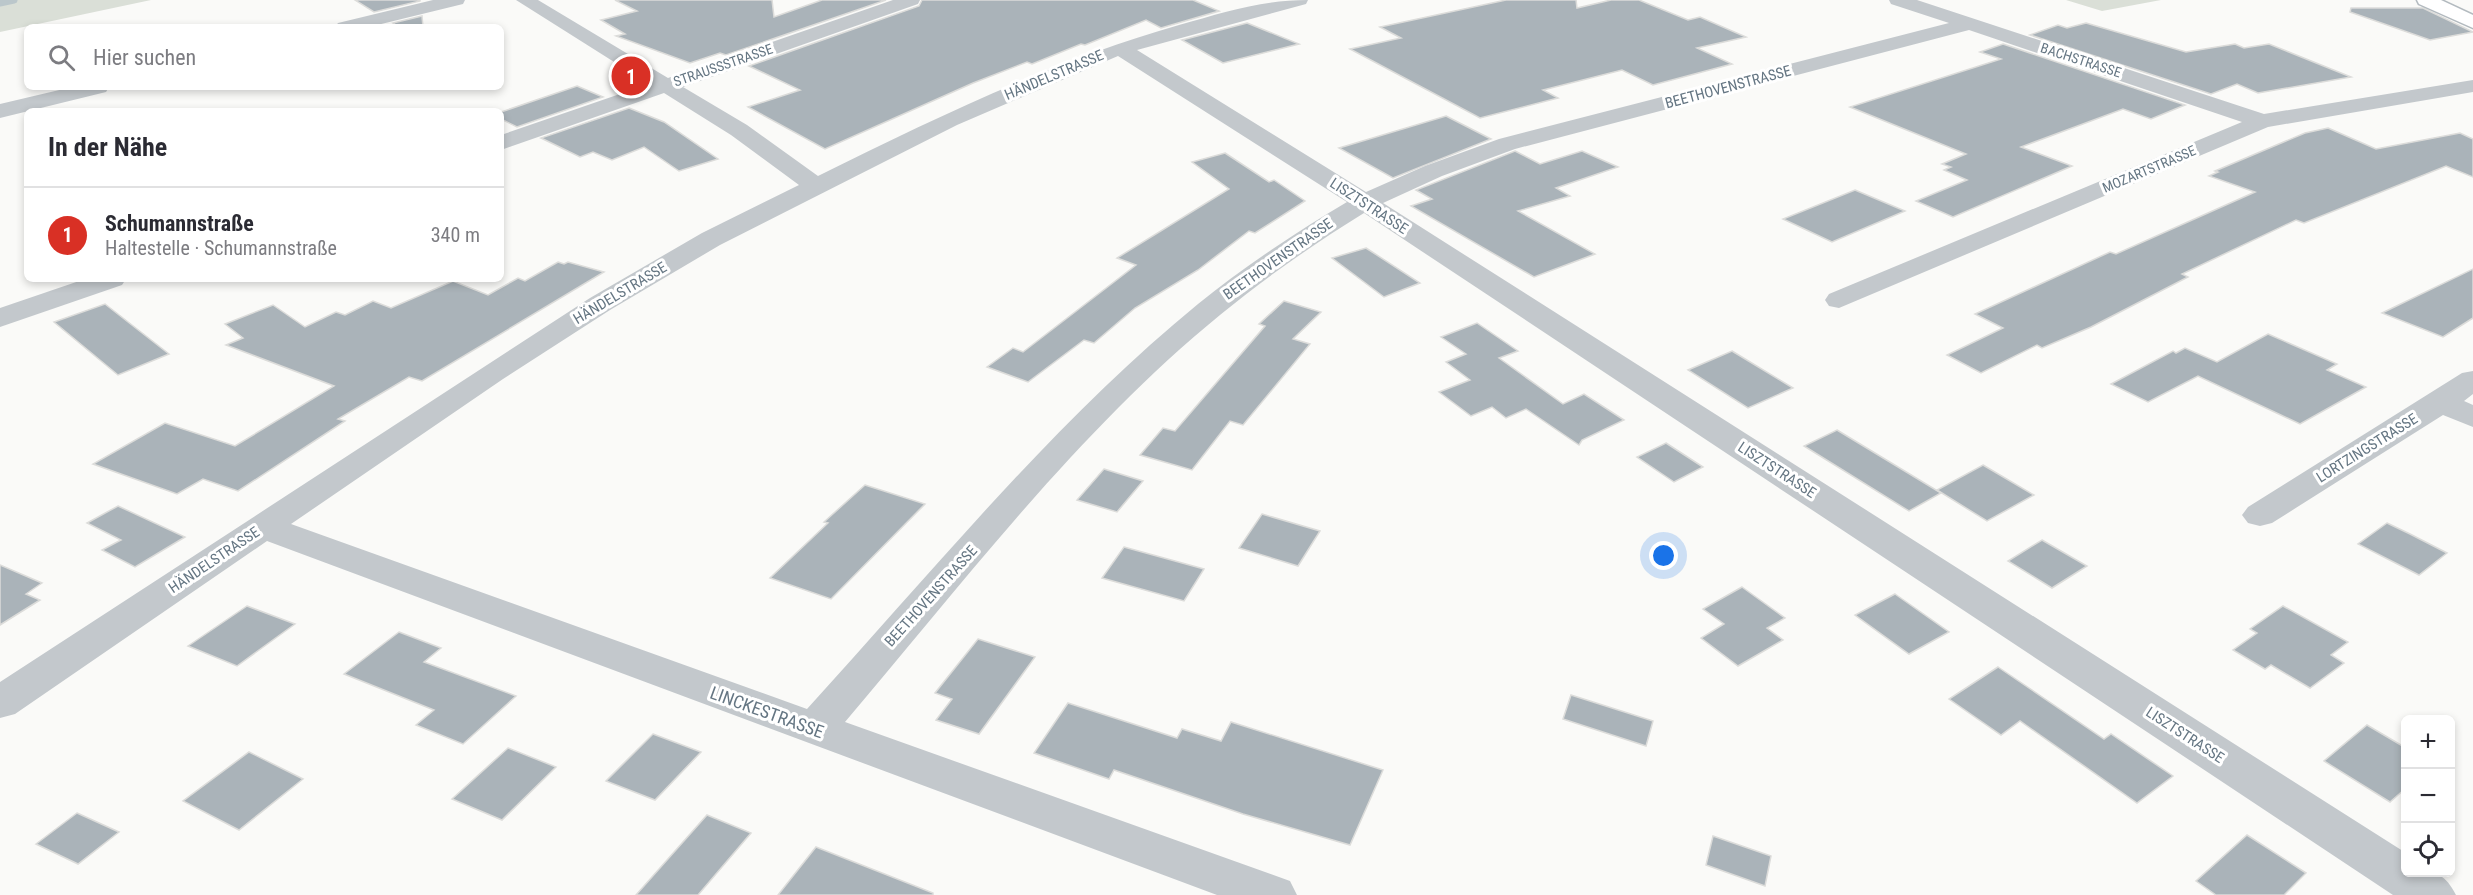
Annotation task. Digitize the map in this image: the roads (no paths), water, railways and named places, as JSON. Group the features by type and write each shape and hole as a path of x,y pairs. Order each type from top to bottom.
{"main road":[{"path":"2426,0 2473,22"}],"street":[{"path":"357,24 456,0"},
{"path":"525,0 663,86 739,130 815,185"},
{"name":"STRAUSSSTRASSE","path":"504,142 911,0"},
{"name":"HÄNDELSTRASSE","path":"0,703 600,304 711,239 949,120 1120,48 1245,5 1299,0"},
{"name":"BACHSTRASSE","path":"1898,0 2263,121"},
{"name":"BEETHOVENSTRASSE","path":"814,729 1053,458 1127,381 1182,330 1251,275 1364,203 1439,168 1507,144 1969,24"},
{"name":"LISZTSTRASSE","path":"1120,48 1364,203 2432,895"},
{"name":"MOZARTSTRASSE","path":"1839,300 2263,121 2473,86"},
{"path":"0,111 86,90"},
{"path":"0,318 103,282"},
{"name":"LORTZINGSTRASSE","path":"2260,515 2473,380"},
{"path":"2441,402 2473,417"},
{"name":"LINCKESTRASSE","path":"263,527 1273,895"}],"waterway":[{"path":"0,3 14,0"}],"place":[{"name":"Schumannstraße","path":"631,76"}]}
